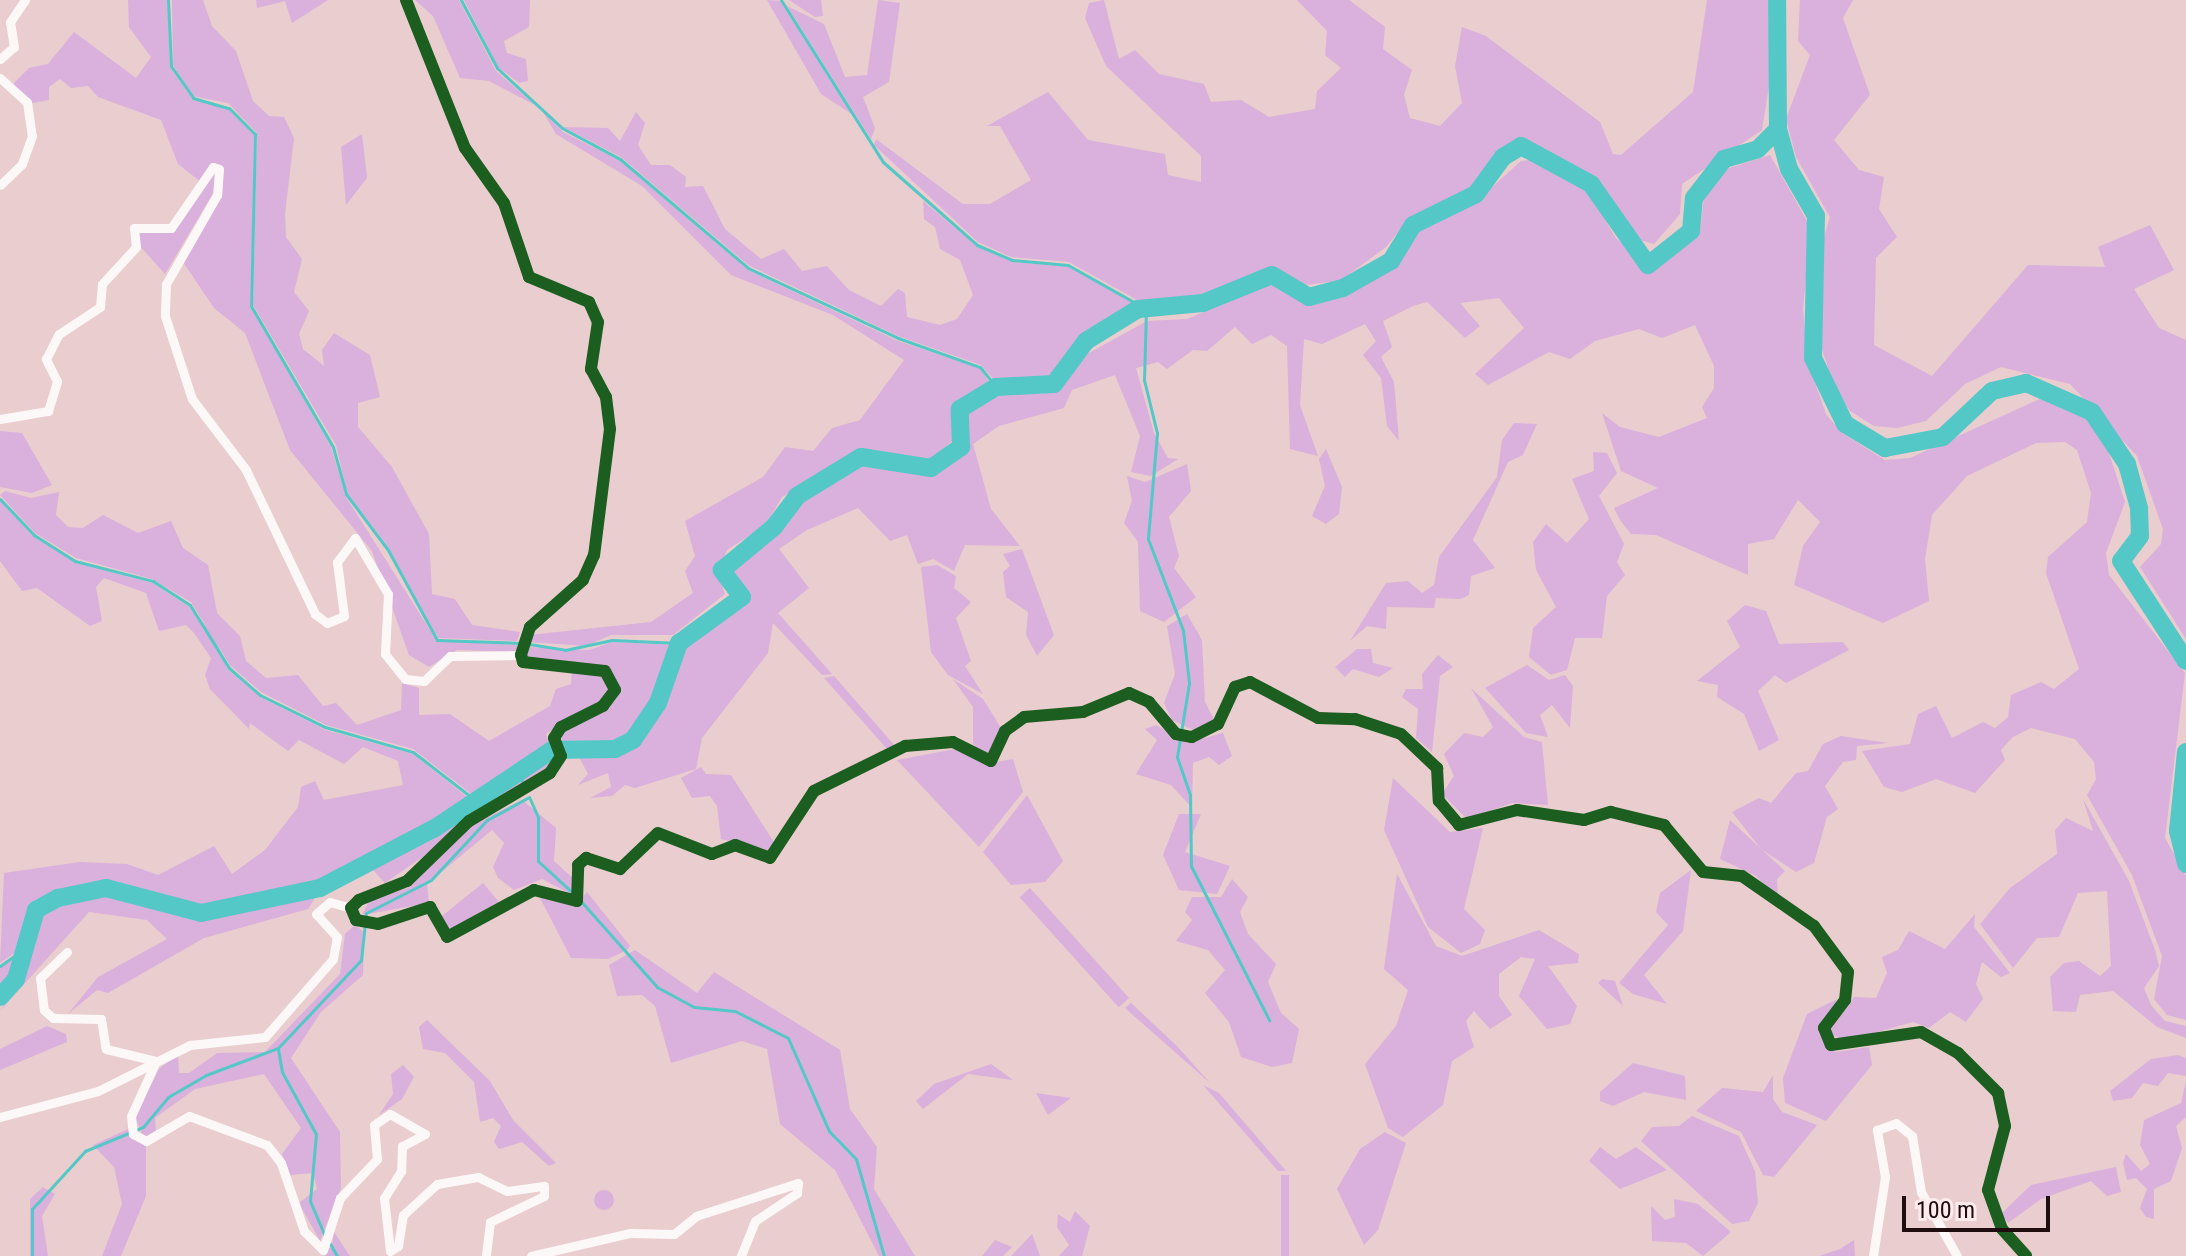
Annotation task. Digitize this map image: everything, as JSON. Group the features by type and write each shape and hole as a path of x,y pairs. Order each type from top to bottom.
{"street":[{"path":"0,59 14,47 10,22 25,0"},
{"path":"406,0 465,148 504,203 529,277 589,302 598,322 591,369 606,397 610,429 594,555 583,580 525,638 521,653"},
{"path":"0,78 27,102 32,136 22,164 0,185"},
{"path":"0,419 48,411 57,381 46,359 59,334 100,307 102,284 136,247 134,228 171,228 213,167 219,169 217,195 166,284 165,316 192,399 246,470 315,614 327,623 344,616 337,562 355,538 388,594 385,654 405,679 424,681 450,656 521,653 532,664 590,666 613,682 613,698 568,721 554,738 561,756 520,797 469,821 407,881 351,908"},
{"path":"0,1117 85,1095 156,1065 190,1045 265,1037 319,984 333,959 337,937 316,914 330,902 351,908 367,925 430,907 447,937 534,890 577,901 578,865 586,858 620,869 658,833 712,854 735,845 770,858 814,791 905,746 953,742 991,761 1005,731 1024,717 1083,712 1129,693 1149,702 1176,734 1192,737 1218,724 1235,687 1250,682 1318,718 1355,719 1401,734 1437,768 1439,801 1459,825 1517,810 1584,820 1611,812 1664,825 1703,872 1742,876 1814,926 1848,972 1845,1000 1824,1028 1831,1045 1921,1032 1958,1053 1998,1093 2005,1126 1988,1190 2002,1229 2026,1256"},
{"path":"67,952 40,978 44,1010 53,1018 101,1019 106,1049 156,1065"},
{"path":"156,1065 131,1116 133,1134 146,1141 189,1116 267,1145 286,1176 304,1231 323,1250 340,1198 377,1159 372,1136 384,1115 425,1134 402,1146 401,1171 384,1198 390,1251 398,1246 403,1215 437,1184 478,1177 507,1191 544,1186 544,1196 490,1222 486,1256"},
{"path":"1873,1256 1885,1177 1877,1130 1896,1123 1912,1136 1921,1192 1957,1256"},
{"path":"531,1256 630,1233 674,1234 696,1216 798,1183 797,1193 755,1221 741,1256"}],"shaded area":[{"path":"128,0 168,0 170,67 193,100 228,109 254,134 251,307 331,447 346,497 437,641 518,645 516,652 457,650 429,667 409,655 372,551 290,450 245,333 214,308 179,256 220,194 218,164 202,183 178,164 161,120 98,97 88,86 71,88 60,79 49,87 49,100 33,103 12,85 29,68 48,64 74,32 136,78 151,57 129,27"},
{"path":"172,0 203,0 212,26 236,51 253,101 269,116 284,117 294,138 285,214 286,237 302,259 294,292 309,311 299,334 303,349 324,366 322,350 334,333 370,355 380,397 358,403 358,427 392,467 429,534 432,594 455,599 472,625 520,632 517,641 438,638 388,547 347,493 336,445 253,305 257,133 228,103 193,96 173,65"},
{"path":"256,0 328,0 292,23 285,1 257,8"},
{"path":"415,0 459,0 496,71 535,105 489,81 460,78 433,16"},
{"path":"464,0 530,0 529,27 504,41 507,53 526,59 528,81 519,83 498,67"},
{"path":"767,0 780,1 853,115 821,94"},
{"path":"789,0 821,0 823,16 815,17"},
{"path":"878,0 900,3 889,82 863,97 875,128 871,139 787,6 824,24 845,77 867,75"},
{"path":"1104,0 1119,59 1135,50 1159,74 1204,84 1211,102 1241,100 1269,117 1315,109 1317,91 1341,68 1325,55 1327,31 1297,0 1349,0 1385,27 1383,49 1412,70 1404,95 1410,118 1440,126 1462,103 1455,66 1462,27 1486,36 1600,122 1613,154 1621,155 1693,92 1707,0 1774,0 1778,30 1762,130 1682,184 1680,214 1654,244 1633,238 1591,178 1519,138 1463,194 1410,217 1386,247 1340,281 1304,285 1270,268 1201,301 1146,305 1069,262 1011,257 978,242 874,145 876,139 963,204 990,204 1031,180 1000,126 987,126 1048,92 1088,140 1165,154 1168,175 1201,182 1201,156 1106,66 1085,18 1089,3"},
{"path":"1800,0 1853,0 1843,18 1870,95 1834,140 1859,170 1884,177 1879,209 1897,237 1876,258 1874,345 1932,376 2028,265 2105,267 2098,247 2150,225 2174,270 2134,289 2159,328 2186,340 2186,639 2140,567 2161,544 2163,529 2137,456 2070,384 2001,367 1965,384 1926,421 1897,428 1874,426 1850,411 1835,390 1814,324 1817,261 1830,217 1796,157 1786,119 1810,55 1798,41"},
{"path":"543,112 563,132 619,160 748,270 898,341 980,368 991,385 957,405 954,439 928,464 858,453 782,497 765,526 727,550 718,572 725,594 673,635 611,635 586,646 527,642 529,635 651,622 693,593 685,571 695,556 685,521 763,477 785,447 813,451 832,428 860,420 904,360 833,315 731,275 642,186 556,134"},
{"path":"636,112 645,123 638,145 651,165 670,165 686,177 685,187 703,186 725,229 761,259 784,249 802,271 827,266 849,290 881,306 898,289 905,293 907,317 940,325 957,319 973,295 960,260 940,249 935,227 924,219 923,201 978,247 1013,262 1069,267 1142,308 1085,340 1051,380 997,383 981,365 898,336 748,265 621,157 563,127 608,128 620,141"},
{"path":"362,134 367,178 346,205 341,147"},
{"path":"1770,155 1811,228 1803,309 1808,363 1826,414 1842,433 1885,460 1910,458 2044,397 2088,419 2107,447 2125,502 2106,553 2109,575 2185,673 2165,838 2186,876 2186,1020 2167,1015 2154,999 2162,956 2132,875 2087,795 2096,779 2094,762 2075,739 2031,728 2013,737 2001,750 2005,760 1975,793 1936,779 1902,792 1884,787 1862,751 1910,744 1918,714 1936,706 1952,738 1983,722 1995,728 2008,717 2011,695 2041,682 2054,689 2079,669 2046,573 2048,557 2087,522 2091,493 2077,450 2065,442 2036,443 1967,476 1932,515 1925,559 1929,601 1883,623 1794,585 1803,546 1820,522 1798,500 1774,539 1748,544 1748,575 1656,535 1631,534 1620,520 1614,508 1658,488 1621,471 1602,413 1620,427 1659,437 1707,418 1702,407 1714,388 1714,366 1695,325 1662,338 1639,329 1595,341 1570,359 1549,352 1488,385 1475,374 1524,328 1499,298 1460,303 1480,326 1465,338 1427,302 1413,306 1383,321 1392,347 1381,357 1394,382 1399,441 1387,426 1381,378 1363,355 1376,341 1365,324 1322,344 1304,339 1300,405 1318,456 1290,449 1287,346 1271,335 1252,344 1235,327 1207,351 1193,350 1167,369 1158,362 1136,368 1154,433 1168,458 1178,459 1151,476 1131,472 1140,436 1115,375 1072,390 1064,408 999,426 973,444 991,509 1020,546 965,545 954,571 933,559 918,564 907,535 890,541 858,508 807,530 779,549 809,588 778,613 832,674 822,675 773,623 768,653 702,738 696,769 635,788 625,785 612,796 590,798 611,787 608,773 578,785 588,774 579,757 563,751 616,752 634,743 661,705 681,644 750,596 728,572 746,548 779,529 801,498 838,475 861,464 940,471 959,458 968,413 985,400 999,392 1043,394 1080,358 1147,321 1187,319 1273,282 1308,301 1347,292 1400,261 1421,228 1479,199 1521,161 1539,159 1586,187 1615,237 1650,270 1700,233 1704,196 1723,170"},
{"path":"216,171 219,183 165,274 139,245 137,230 171,230"},
{"path":"1514,423 1537,424 1523,455 1508,462 1473,540 1495,568 1471,576 1469,595 1461,599 1436,598 1434,608 1387,607 1386,629 1367,626 1350,641 1386,583 1408,581 1422,593 1434,585 1439,557 1497,477 1502,440"},
{"path":"0,431 22,433 52,485 32,493 0,487"},
{"path":"1326,449 1342,487 1339,514 1326,524 1312,516 1325,486 1319,459"},
{"path":"1593,452 1607,453 1617,473 1599,496 1624,544 1617,562 1625,575 1607,596 1602,638 1575,638 1567,670 1551,675 1529,657 1533,628 1556,607 1536,570 1533,542 1546,524 1567,543 1589,519 1572,479 1594,471"},
{"path":"1187,464 1191,491 1169,517 1179,556 1174,568 1196,597 1164,622 1140,611 1138,542 1124,523 1132,501 1127,476 1145,482"},
{"path":"5,491 31,498 59,492 56,515 68,527 83,528 103,515 138,533 171,521 183,548 208,565 217,613 240,636 246,661 266,678 298,675 323,706 336,703 357,725 401,710 402,683 419,688 419,715 450,714 489,741 550,706 556,689 571,684 572,668 604,675 612,685 609,700 569,717 546,734 550,747 474,796 413,749 326,725 261,692 230,665 191,602 152,579 76,558 35,533 0,495"},
{"path":"0,500 33,536 76,563 153,583 189,607 214,635 228,670 262,698 326,730 413,754 471,800 319,886 200,911 105,886 55,896 33,910 26,945 0,963 4,873 80,862 127,864 158,875 214,846 232,874 265,850 298,807 301,787 315,781 324,800 403,785 398,761 363,747 344,764 299,740 288,751 250,723 249,729 210,689 205,675 211,658 194,633 186,625 159,631 146,593 104,578 96,587 102,621 90,626 37,588 22,591 0,561"},
{"path":"1022,549 1054,635 1037,656 1026,635 1028,612 1006,597 1003,572 1010,566 1003,554"},
{"path":"937,565 956,576 954,588 971,602 956,618 971,661 965,666 983,694 948,675 931,652 921,567"},
{"path":"1745,605 1766,611 1779,644 1843,642 1849,650 1786,683 1775,675 1758,691 1779,740 1759,751 1744,714 1717,697 1718,685 1697,681 1740,647 1727,621"},
{"path":"1187,614 1202,640 1205,702 1215,721 1195,731 1172,720 1164,703 1175,674 1167,626"},
{"path":"612,642 676,645 655,702 630,740 614,747 561,746 563,728 615,701 617,683 587,663 527,658 528,647 589,650"},
{"path":"1357,649 1371,649 1373,663 1393,668 1379,677 1353,669 1345,677 1335,667"},
{"path":"1438,655 1453,667 1440,676 1432,752 1416,738 1418,709 1402,697 1406,689 1423,689 1422,674"},
{"path":"1527,665 1549,680 1565,675 1573,686 1570,728 1552,705 1540,715 1548,737 1526,733 1485,688"},
{"path":"834,676 895,746 888,750 824,678"},
{"path":"953,679 983,699 1001,728 989,757 973,744 973,707"},
{"path":"1471,688 1524,737 1542,742 1548,805 1512,803 1467,819 1442,794 1454,776 1444,754 1464,733 1483,737 1493,727"},
{"path":"1156,725 1187,743 1223,733 1232,756 1219,765 1209,757 1193,763 1192,808 1171,785 1136,774 1157,740 1145,729"},
{"path":"1841,736 1888,743 1857,746 1856,760 1843,762 1825,786 1838,809 1827,817 1814,863 1796,872 1761,849 1732,812 1759,798 1771,803 1796,773 1808,771 1823,744"},
{"path":"955,749 985,764 1013,759 1023,792 979,847 897,760"},
{"path":"550,754 548,770 385,883 373,870 315,898 308,909 204,938 108,993 97,990 68,1014 98,977 167,939 147,920 89,912 0,1011 20,979 39,911 62,900 103,891 202,915 313,892 438,829"},
{"path":"701,767 706,774 731,775 775,844 771,851 721,839 717,806 710,796 692,798 681,778"},
{"path":"1393,778 1450,832 1483,828 1464,909 1485,930 1480,944 1461,953 1428,927 1384,830"},
{"path":"1027,795 1063,861 1045,882 1011,885 983,852"},
{"path":"2083,799 2129,881 2155,950 2159,966 2144,988 2151,1005 2165,1021 2186,1026 2186,1038 2157,1027 2113,991 2080,995 2076,1012 2053,1011 2050,977 2064,963 2079,961 2100,976 2111,966 2107,891 2078,893 2059,937 2037,938 2013,968 1980,924 2010,888 2057,854 2055,830 2066,818 2093,831"},
{"path":"522,800 556,828 554,861 575,880 571,894 542,879 514,890 498,878 493,867 504,843 492,830 427,884 429,903 362,915 369,901 410,887 469,827"},
{"path":"1179,814 1201,814 1185,852 1230,866 1217,894 1179,890 1163,855"},
{"path":"1730,820 1785,871 1777,879 1778,899 1756,876 1720,859"},
{"path":"1691,870 1683,931 1644,975 1667,1004 1633,994 1619,983 1668,925 1656,912 1660,893"},
{"path":"1397,874 1436,946 1462,956 1539,930 1579,954 1578,963 1548,966 1577,1006 1570,1024 1547,1029 1519,996 1535,959 1521,957 1499,974 1499,996 1512,1015 1490,1029 1474,1011 1466,1021 1474,1047 1452,1061 1443,1105 1403,1137 1388,1128 1365,1064 1396,1026 1408,990 1384,969"},
{"path":"1232,879 1248,897 1240,912 1248,934 1276,964 1268,982 1281,1013 1299,1029 1292,1063 1272,1067 1241,1057 1229,1022 1205,993 1225,970 1208,950 1176,941 1192,920 1185,912 1192,897 1221,897"},
{"path":"483,883 499,902 450,931 442,916"},
{"path":"1030,888 1129,998 1119,1007 1020,897"},
{"path":"587,892 630,946 627,950 608,959 571,958 538,894 576,906"},
{"path":"1975,914 1974,927 2010,973 2001,977 1982,962 1976,984 1983,999 1966,1022 1950,1012 1929,1028 1913,1022 1845,1041 1828,1033 1854,997 1876,998 1887,973 1882,957 1898,950 1909,931 1945,949"},
{"path":"355,925 364,932 363,975 321,1012 291,1058 340,1132 341,1188 320,1241 299,1203 317,1189 313,1173 290,1175 282,1154 301,1128 264,1074 195,1089 155,1118 156,1132 144,1138 135,1117 159,1069 178,1054 179,1073 189,1073 217,1053 265,1052 340,974 345,934"},
{"path":"27,948 15,978 0,995 0,967"},
{"path":"635,950 697,993 714,972 840,1050 850,1109 877,1147 874,1189 915,1256 879,1256 835,1170 780,1124 767,1049 742,1041 671,1063 655,1006 642,995 617,996 609,965"},
{"path":"1602,979 1615,981 1623,1006 1598,983"},
{"path":"1837,999 1821,1035 1825,1045 1836,1052 1869,1047 1872,1065 1826,1121 1785,1103 1783,1078 1807,1014"},
{"path":"1131,1003 1177,1046 1210,1083 1125,1008"},
{"path":"427,1020 490,1081 513,1120 556,1163 549,1166 522,1142 499,1149 494,1142 501,1126 493,1118 480,1122 474,1082 445,1053 423,1049 419,1027"},
{"path":"47,1026 66,1034 67,1042 0,1070 0,1049"},
{"path":"2178,1055 2186,1058 2186,1076 2168,1073 2158,1086 2143,1083 2132,1098 2113,1101 2110,1091 2151,1059"},
{"path":"1633,1063 1685,1076 1686,1100 1644,1092 1613,1106 1600,1101 1600,1092"},
{"path":"991,1064 1013,1080 968,1074 923,1109 916,1101 934,1084"},
{"path":"403,1065 414,1077 402,1099 379,1115 393,1094 391,1074"},
{"path":"1773,1075 1773,1099 1782,1112 1817,1125 1774,1177 1763,1175 1741,1132 1696,1111 1722,1088 1763,1092"},
{"path":"2186,1081 2186,1117 2176,1126 2182,1148 2171,1181 2154,1189 2154,1219 2146,1217 2140,1208 2147,1189 2136,1178 2127,1180 2123,1163 2126,1154 2141,1171 2150,1164 2140,1145 2144,1120 2181,1103"},
{"path":"1203,1085 1219,1093 1286,1171 1278,1171"},
{"path":"1036,1093 1071,1098 1048,1115"},
{"path":"1692,1116 1739,1136 1755,1171 1758,1203 1749,1221 1732,1224 1641,1141 1652,1127 1679,1126"},
{"path":"128,1129 146,1145 146,1196 121,1256 102,1256 122,1204 114,1167 93,1145"},
{"path":"1385,1132 1406,1143 1378,1230 1364,1245 1337,1189 1360,1149"},
{"path":"1600,1147 1616,1159 1636,1147 1667,1170 1620,1189 1589,1161"},
{"path":"2116,1167 2121,1192 2107,1196 2091,1181 2041,1199 2008,1223 2001,1214 2031,1185"},
{"path":"1281,1175 1289,1175 1289,1256 1281,1256"},
{"path":"43,1187 55,1194 42,1216 48,1256 30,1256 30,1199"},
{"path":"604,1190 611,1193 614,1200 611,1207 604,1210 597,1207 594,1200 597,1193"},
{"path":"1674,1199 1698,1204 1731,1232 1703,1256 1686,1243 1652,1241 1651,1206 1665,1220 1675,1217"},
{"path":"1075,1211 1090,1226 1082,1256 1059,1256 1069,1245 1057,1227 1058,1214 1070,1222"},
{"path":"334,1232 350,1256 326,1256 314,1248 332,1248"},
{"path":"1032,1234 1040,1256 1011,1256 1014,1253"},
{"path":"995,1240 1012,1247 1003,1256 982,1256"},
{"path":"1854,1240 1855,1256 1819,1256 1840,1249"}],"waterway":[{"path":"168,0 171,66 193,98 229,108 255,134 251,306 333,447 346,494 388,550 437,640 521,643"},
{"path":"461,0 497,68 562,128 620,159 748,268 898,338 980,367 996,387"},
{"path":"781,0 883,162 977,245 1012,260 1068,265 1146,309 1144,380 1157,433 1148,539 1183,630 1189,683 1177,757 1190,795 1191,866 1269,1020"},
{"path":"0,997 16,979 36,910 58,898 106,888 201,913 320,888 435,828 552,750 615,749 633,740 658,703 679,643 742,597 722,570 774,527 797,496 861,457 931,468 961,447 960,409 996,387 1054,384 1086,341 1138,309 1203,303 1272,275 1309,297 1343,288 1391,261 1413,225 1476,194 1503,157 1521,146 1591,184 1648,265 1691,231 1694,198 1724,159 1758,149 1778,129 1777,0"},
{"path":"1778,129 1789,169 1816,216 1813,358 1845,424 1885,448 1943,437 1992,391 2026,383 2092,412 2127,464 2139,508 2140,536 2121,561 2186,661"},
{"path":"0,499 34,535 75,561 153,581 190,605 229,668 260,695 325,727 413,752 475,800"},
{"path":"529,644 565,650 612,640 679,643"},
{"path":"2186,752 2178,831 2186,864"},
{"path":"518,772 524,785"},
{"path":"32,1256 32,1209 85,1151 143,1127 168,1097 206,1075 278,1048 361,960 366,913 431,880 487,820 529,797"},
{"path":"530,799 538,817 538,861 574,894"},
{"path":"579,899 657,987 694,1007 735,1011 788,1038 829,1131 856,1159 884,1256"},
{"path":"0,966 29,945"},
{"path":"278,1049 282,1072 316,1134 310,1201 325,1236"},
{"path":"329,1242 337,1256"}],"cycle path":[{"path":"406,0 465,148 504,203 529,277 589,302 598,322 591,369 606,397 610,429 594,555 583,580 530,627 521,655 523,662 605,671 615,690 603,706 561,727 554,738 561,756 550,773 469,821 407,881 359,900 351,908 356,920 378,924 430,907 447,937 534,890 577,901 578,865 586,858 620,869 658,833 712,854 735,845 770,858 814,791 905,746 953,742 991,761 1005,731 1024,717 1083,712 1129,693 1149,702 1176,734 1192,737 1218,724 1235,687 1250,682 1318,718 1355,719 1401,734 1437,768 1439,801 1459,825 1517,810 1584,820 1611,812 1664,825 1703,872 1742,876 1814,926 1848,972 1845,1000 1824,1028 1831,1045 1921,1032 1958,1053 1998,1093 2005,1126 1988,1190 2002,1229 2026,1256"}]}
